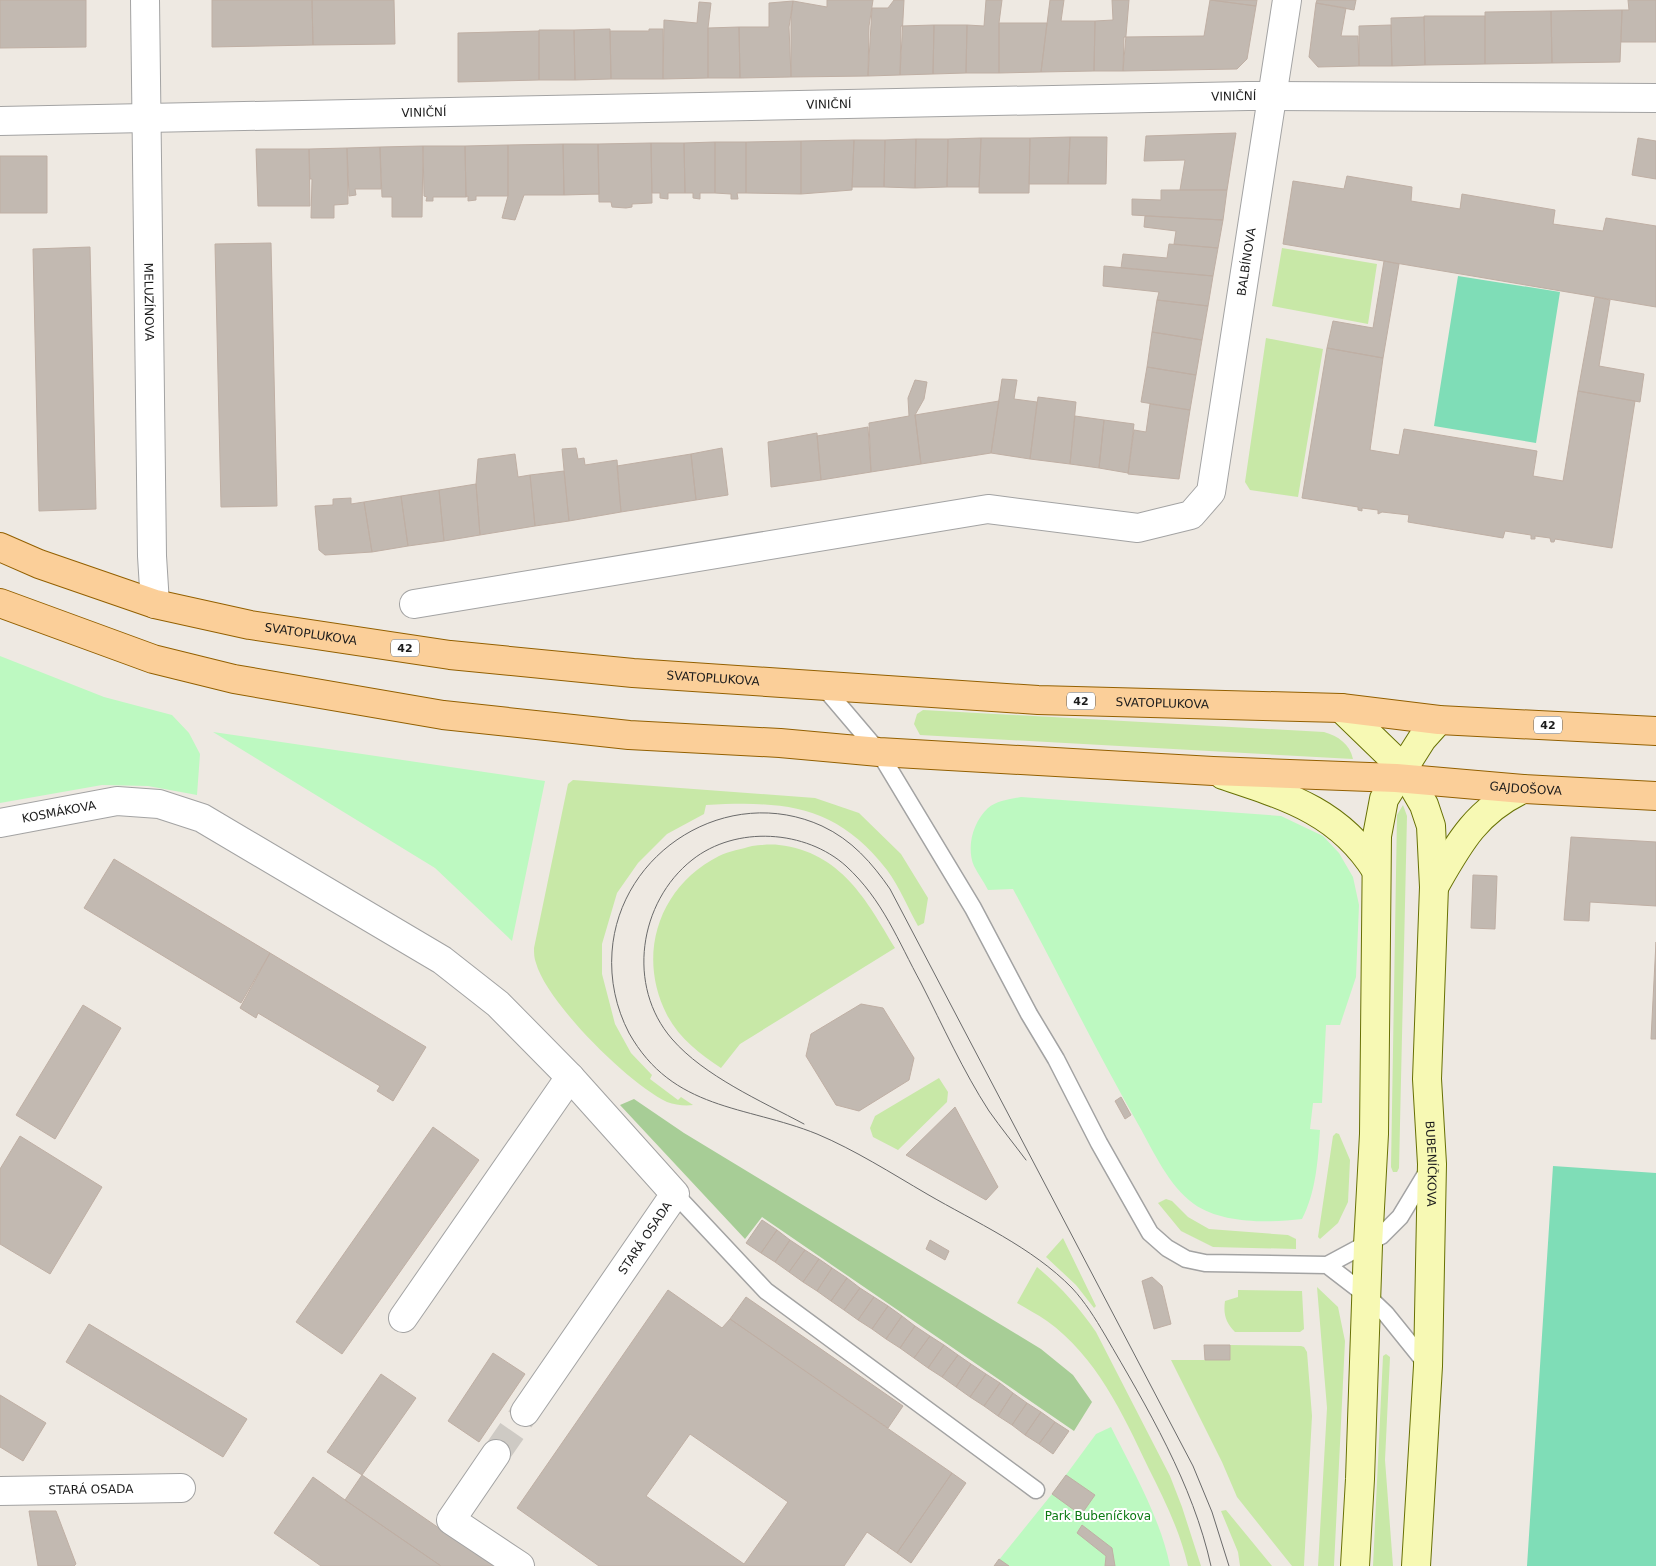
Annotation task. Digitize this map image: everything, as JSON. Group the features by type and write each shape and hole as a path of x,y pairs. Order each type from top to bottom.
{"main road":[{"name":"SVATOPLUKOVA","path":"0,547 38,564 155,604 250,625 450,655 634,673 1038,700 1341,708 1440,720"},
{"path":"0,603 153,659 234,679 424,712 629,735 780,743 878,752 1212,771 1403,775"},
{"name":"42","path":"1440,720 1656,731"},
{"name":"GAJDOŠOVA","path":"1403,775 1524,789 1656,796"}],"street":[{"name":"MELUZÍNOVA","path":"146,0 152,556 155,604"},
{"name":"BALBÍNOVA","path":"414,604 988,509 1138,528 1191,516 1211,492 1286,0"},
{"name":"VINIČNÍ","path":"0,121 1272,96 1656,98"},
{"name":"BUBENÍČKOVA","path":"1341,708 1403,775 1424,805 1431,826 1434,887 1427,1079 1432,1164 1428,1366 1416,1566"},
{"path":"1355,1566 1374,1134 1377,836 1384,799 1403,775 1422,739 1440,720"},
{"path":"1212,771 1291,797 1337,824 1358,844 1376,870"},
{"path":"1434,887 1462,838 1484,813 1502,799 1524,789"},
{"name":"KOSMÁKOVA","path":"0,823 117,800 159,804 202,818 442,960"},
{"name":"STARÁ OSADA","path":"442,960 498,1004 570,1076 675,1194 525,1412"},
{"path":"403,1318 570,1076"},
{"path":"496,1454 451,1520 520,1566"},
{"name":"STARÁ OSADA","path":"0,1491 181,1488"}],"lane":[{"path":"822,685 878,752 974,908 1029,1014 1056,1059 1099,1143 1150,1233 1173,1252 1186,1259 1205,1263 1326,1265 1368,1245 1381,1236 1400,1217 1432,1164"},
{"path":"675,1194 766,1291 1036,1490"},
{"path":"1326,1265 1366,1295 1386,1314 1428,1366"}],"green space":[{"path":"1282,248 1377,264 1368,324 1272,306"},
{"path":"1458,276 1560,292 1536,443 1434,426"},
{"path":"1266,338 1323,349 1298,497 1250,490 1245,482"},
{"path":"0,656 104,697 172,715 189,733 200,754 197,795 148,786 102,785 0,803"},
{"path":"923,710 1324,732 1343,741 1353,759 920,735 914,724 917,714"},
{"path":"213,732 545,781 512,941 435,868"},
{"path":"573,780 815,798 859,813 901,854 928,898 924,923 918,926 891,876 868,848 848,831 828,819 784,806 760,804 706,805 704,814 667,834 638,863 617,893 602,944 602,974 615,1024 631,1053 652,1075 650,1079 678,1100 681,1097 693,1105 667,1102 651,1093 632,1078 591,1041 556,999 543,980 535,961 534,948 568,784"},
{"path":"1021,797 1281,816 1323,836 1339,853 1353,877 1359,905 1356,977 1340,1025 1326,1025 1322,1103 1313,1103 1310,1129 1320,1130 1317,1164 1307,1209 1302,1219 1261,1221 1232,1219 1205,1211 1185,1196 1169,1178 1106,1066 1013,889 988,890 974,866 971,843 978,820 988,808 995,804"},
{"path":"1403,805 1407,816 1399,1168 1397,1172 1393,1172 1391,1167 1397,815"},
{"path":"776,845 801,850 819,857 836,868 850,881 874,913 895,948 740,1044 721,1068 691,1045 667,1015 658,992 654,969 654,946 659,924 668,904 681,885 698,869 719,856 752,846"},
{"path":"939,1078 948,1092 947,1102 898,1150 873,1137 870,1128 875,1116"},
{"path":"634,1099 684,1133 1041,1349 1073,1375 1092,1402 1074,1431 762,1217 745,1239 620,1105"},
{"path":"1336,1133 1339,1134 1350,1160 1348,1202 1338,1223 1320,1239 1318,1237 1333,1136"},
{"path":"1553,1166 1656,1173 1656,1566 1527,1566"},
{"path":"1166,1199 1172,1201 1188,1217 1209,1229 1288,1235 1296,1239 1296,1249 1213,1247 1181,1231 1158,1203"},
{"path":"1063,1238 1096,1306 1094,1308 1076,1285 1046,1257"},
{"path":"1037,1267 1069,1297 1096,1332 1170,1476 1201,1566 1188,1566 1176,1528 1160,1491 1129,1427 1094,1369 1064,1335 1047,1321 1017,1303"},
{"path":"1317,1287 1338,1307 1345,1341 1334,1566 1318,1566 1327,1408"},
{"path":"1238,1290 1302,1291 1304,1329 1300,1332 1235,1332 1226,1318 1224,1306 1225,1301 1238,1297"},
{"path":"1230,1345 1301,1346 1307,1352 1312,1416 1304,1566 1292,1566 1237,1497 1222,1462 1171,1360 1229,1360"},
{"path":"1386,1354 1390,1357 1385,1460 1393,1566 1373,1566 1383,1356"},
{"name":"Park Bubeníčkova","path":"1111,1427 1153,1512 1170,1566 994,1566 1052,1494 1096,1434"},
{"path":"1226,1510 1272,1566 1240,1566 1238,1552 1221,1511"}],"building":[{"path":"0,0 86,0 86,47 0,48"},
{"path":"212,0 312,0 313,45 212,47"},
{"path":"312,0 394,0 395,44 313,45"},
{"path":"827,0 873,0 869,26 868,76 791,77 791,18 793,1 827,7"},
{"path":"894,0 904,0 900,75 868,76 872,8 888,8"},
{"path":"986,0 1002,0 999,23 999,73 966,73 967,25 984,26"},
{"path":"1050,0 1064,0 1061,21 1095,21 1094,71 1041,72"},
{"path":"1112,0 1129,0 1123,71 1094,71 1095,21 1113,20"},
{"path":"1210,0 1256,6 1247,59 1237,69 1123,71 1124,37 1204,36"},
{"path":"1211,0 1257,0 1256,6"},
{"path":"1317,0 1356,0 1354,10 1316,3"},
{"path":"1628,0 1656,0 1656,42 1621,42 1622,10 1629,10"},
{"path":"793,1 789,27 791,77 740,78 739,27 769,27 769,3"},
{"path":"699,2 711,3 708,28 708,78 663,79 664,20 697,23"},
{"path":"1316,3 1346,8 1341,36 1358,36 1359,66 1318,67 1309,57"},
{"path":"1622,10 1620,62 1552,63 1551,11"},
{"path":"1551,11 1552,63 1485,64 1485,12"},
{"path":"1424,16 1485,16 1485,64 1425,65"},
{"path":"1424,17 1425,65 1392,66 1391,18"},
{"path":"999,23 1047,23 1041,72 999,73"},
{"path":"934,25 967,25 966,73 933,74"},
{"path":"934,25 933,74 900,75 901,26"},
{"path":"1391,25 1392,66 1359,66 1359,26"},
{"path":"739,27 740,78 708,78 708,28"},
{"path":"610,29 611,79 575,80 574,30"},
{"path":"649,29 663,29 663,79 611,79 610,31 649,31"},
{"path":"539,30 574,30 575,80 539,80"},
{"path":"539,31 539,80 458,82 458,33"},
{"path":"1236,133 1227,190 1180,190 1185,160 1144,161 1146,136"},
{"path":"1070,137 1107,137 1106,184 1068,184"},
{"path":"1070,137 1068,184 1029,184 1030,138"},
{"path":"981,138 979,187 947,187 948,139"},
{"path":"981,138 1030,138 1029,193 979,193"},
{"path":"1638,138 1656,141 1656,179 1632,175"},
{"path":"916,139 915,188 884,187 885,140"},
{"path":"916,139 948,139 947,187 915,188"},
{"path":"854,140 885,140 884,187 852,187"},
{"path":"854,140 852,190 801,194 801,141"},
{"path":"801,141 801,194 746,193 746,142"},
{"path":"715,142 715,193 700,193 700,199 693,198 693,193 685,193 684,143"},
{"path":"715,142 746,142 746,193 737,193 738,199 731,199 731,194 715,193"},
{"path":"651,143 652,203 632,204 632,207 626,208 612,207 611,202 599,202 598,144"},
{"path":"651,143 684,143 685,193 668,193 668,199 660,198 660,193 652,193"},
{"path":"563,144 598,144 599,194 564,195"},
{"path":"563,144 564,195 524,195 515,220 502,218 508,196 508,145"},
{"path":"508,145 508,196 476,196 476,200 468,201 468,196 466,197 465,146"},
{"path":"423,146 422,217 392,217 392,197 382,197 380,147"},
{"path":"423,146 465,146 466,197 433,197 433,201 426,201 427,197 424,196"},
{"path":"380,147 381,189 355,189 356,195 349,196 347,148"},
{"path":"347,148 348,204 334,205 334,218 311,218 312,179 310,179 309,149"},
{"path":"256,149 309,149 310,206 258,206"},
{"path":"0,156 47,156 47,213 0,213"},
{"path":"1347,176 1412,187 1411,201 1460,209 1462,194 1555,210 1553,224 1603,231 1606,218 1656,226 1656,307 1283,244 1293,181 1344,189"},
{"path":"1161,190 1227,190 1223,220 1132,215 1132,199 1161,200"},
{"path":"1145,216 1223,220 1218,248 1174,244 1176,231 1144,227"},
{"path":"271,243 277,506 221,507 215,244"},
{"path":"1169,244 1218,248 1213,276 1121,268 1123,254 1167,258"},
{"path":"90,247 96,509 39,511 33,249"},
{"path":"1384,261 1399,264 1383,358 1327,348 1333,321 1373,328"},
{"path":"1104,266 1213,276 1208,306 1157,300 1159,292 1103,286"},
{"path":"1595,297 1610,300 1599,366 1644,374 1640,402 1578,391"},
{"path":"1157,300 1208,306 1202,340 1152,332"},
{"path":"1152,332 1202,340 1196,375 1147,367"},
{"path":"1327,348 1383,358 1370,450 1399,455 1404,429 1537,451 1533,476 1563,481 1578,391 1635,401 1612,548 1555,539 1554,542 1551,542 1550,538 1535,536 1535,539 1531,539 1531,535 1505,531 1503,538 1408,522 1409,515 1382,512 1378,514 1378,510 1362,508 1362,511 1358,510 1358,507 1302,498"},
{"path":"1147,367 1196,375 1190,410 1141,402"},
{"path":"1002,379 1017,380 1014,399 1037,402 1030,459 991,453"},
{"path":"915,380 927,382 924,399 915,415 921,464 871,472 869,423 909,416 908,398"},
{"path":"1038,397 1076,402 1070,464 1030,459"},
{"path":"999,401 991,453 921,464 915,415"},
{"path":"1150,404 1190,410 1179,479 1128,474 1134,430 1146,432"},
{"path":"1075,416 1104,420 1099,468 1070,464"},
{"path":"1104,420 1134,424 1128,473 1099,468"},
{"path":"868,427 871,472 821,480 817,436"},
{"path":"817,433 821,480 771,487 768,442"},
{"path":"576,448 578,459 584,458 585,465 617,460 621,512 569,521 562,449"},
{"path":"722,448 728,495 696,500 691,454"},
{"path":"515,454 518,477 530,475 535,526 480,535 476,484 478,459"},
{"path":"691,454 696,500 621,512 617,466"},
{"path":"564,471 569,521 535,526 530,475"},
{"path":"476,484 480,535 444,541 439,490"},
{"path":"439,490 444,541 408,546 401,496"},
{"path":"401,496 408,546 372,552 364,502"},
{"path":"351,498 351,504 364,502 372,552 325,555 319,550 315,506 333,505 333,499"},
{"path":"1571,837 1656,842 1656,906 1590,902 1589,921 1564,920"},
{"path":"114,859 270,953 241,1003 84,908"},
{"path":"1473,875 1497,876 1495,929 1471,928"},
{"path":"1656,942 1656,1039 1651,1039"},
{"path":"270,953 426,1047 393,1101 377,1091 380,1086 258,1013 256,1018 240,1008"},
{"path":"861,1004 883,1008 914,1058 909,1080 859,1111 836,1105 806,1056 811,1034"},
{"path":"83,1005 121,1028 55,1139 16,1115"},
{"path":"1121,1097 1131,1115 1125,1119 1115,1101"},
{"path":"955,1107 998,1187 986,1200 906,1155"},
{"path":"433,1127 479,1160 342,1354 296,1322"},
{"path":"20,1136 102,1187 50,1274 0,1244 0,1169"},
{"path":"762,1220 777,1230 761,1253 746,1243"},
{"path":"777,1230 790,1240 775,1262 761,1253"},
{"path":"790,1240 805,1250 789,1272 775,1262"},
{"path":"930,1240 949,1251 945,1260 926,1249"},
{"path":"805,1250 819,1259 803,1282 789,1272"},
{"path":"819,1259 832,1268 817,1291 803,1282"},
{"path":"832,1268 847,1278 831,1301 817,1291"},
{"path":"1152,1277 1162,1286 1171,1324 1154,1329 1142,1281"},
{"path":"847,1278 860,1288 844,1310 831,1301"},
{"path":"860,1288 874,1297 858,1320 844,1310"},
{"path":"668,1290 722,1328 730,1319 952,1473 897,1553 867,1532 844,1566 599,1566 517,1508","holes":["690,1434 788,1502 744,1564 646,1496"]},
{"path":"746,1297 903,1406 888,1428 730,1319"},
{"path":"874,1297 888,1306 872,1329 858,1320"},
{"path":"888,1306 902,1316 886,1339 872,1329"},
{"path":"902,1316 915,1326 900,1348 886,1339"},
{"path":"89,1324 247,1419 223,1457 66,1362"},
{"path":"915,1326 930,1336 914,1358 900,1348"},
{"path":"930,1336 944,1345 928,1368 914,1358"},
{"path":"944,1345 958,1355 942,1377 928,1368"},
{"path":"1204,1345 1230,1345 1230,1360 1205,1360"},
{"path":"493,1353 525,1374 479,1442 448,1421"},
{"path":"958,1355 971,1364 956,1387 942,1377"},
{"path":"971,1364 986,1374 970,1397 956,1387"},
{"path":"381,1374 416,1398 362,1475 327,1452"},
{"path":"986,1374 1000,1383 984,1406 970,1397"},
{"path":"1000,1383 1013,1393 998,1416 984,1406"},
{"path":"1013,1393 1027,1403 1012,1425 998,1416"},
{"path":"0,1395 46,1423 23,1461 0,1447"},
{"path":"1027,1403 1041,1412 1025,1435 1012,1425"},
{"path":"1041,1412 1055,1422 1039,1444 1025,1435"},
{"path":"1055,1422 1069,1431 1053,1454 1039,1444"},
{"path":"952,1473 966,1483 911,1563 897,1553"},
{"path":"362,1475 494,1566 441,1566 345,1500"},
{"path":"1066,1475 1095,1495 1081,1515 1052,1494"},
{"path":"313,1477 441,1566 321,1566 274,1533"},
{"path":"29,1511 56,1511 76,1564 74,1566 38,1566"},
{"path":"1082,1525 1112,1548 1115,1566 1105,1566 1106,1556 1077,1533"},
{"path":"999,1559 1009,1566 994,1566"}],"tunnel":[{"path":"496,1454 525,1412"}],"tram line":[{"path":"1211,1566 1193,1505 1181,1476 1152,1418 1094,1316 1077,1293 1056,1273 1002,1236 845,1147 817,1134 712,1102 689,1092 667,1078 647,1059 629,1033 621,1014 613,983 612,952 619,916 635,884 657,856 684,835 716,820 751,813 786,815 822,826 843,838 861,853 883,879 890,889 1193,1466 1212,1512 1229,1566"},
{"path":"804,1124 734,1087 700,1065 672,1039 657,1018 648,995 644,970 645,945 650,921 660,898 674,878 692,860 710,849 729,841 770,836 791,839 811,845 830,854 859,879 889,921 980,1096 1026,1160"}]}
